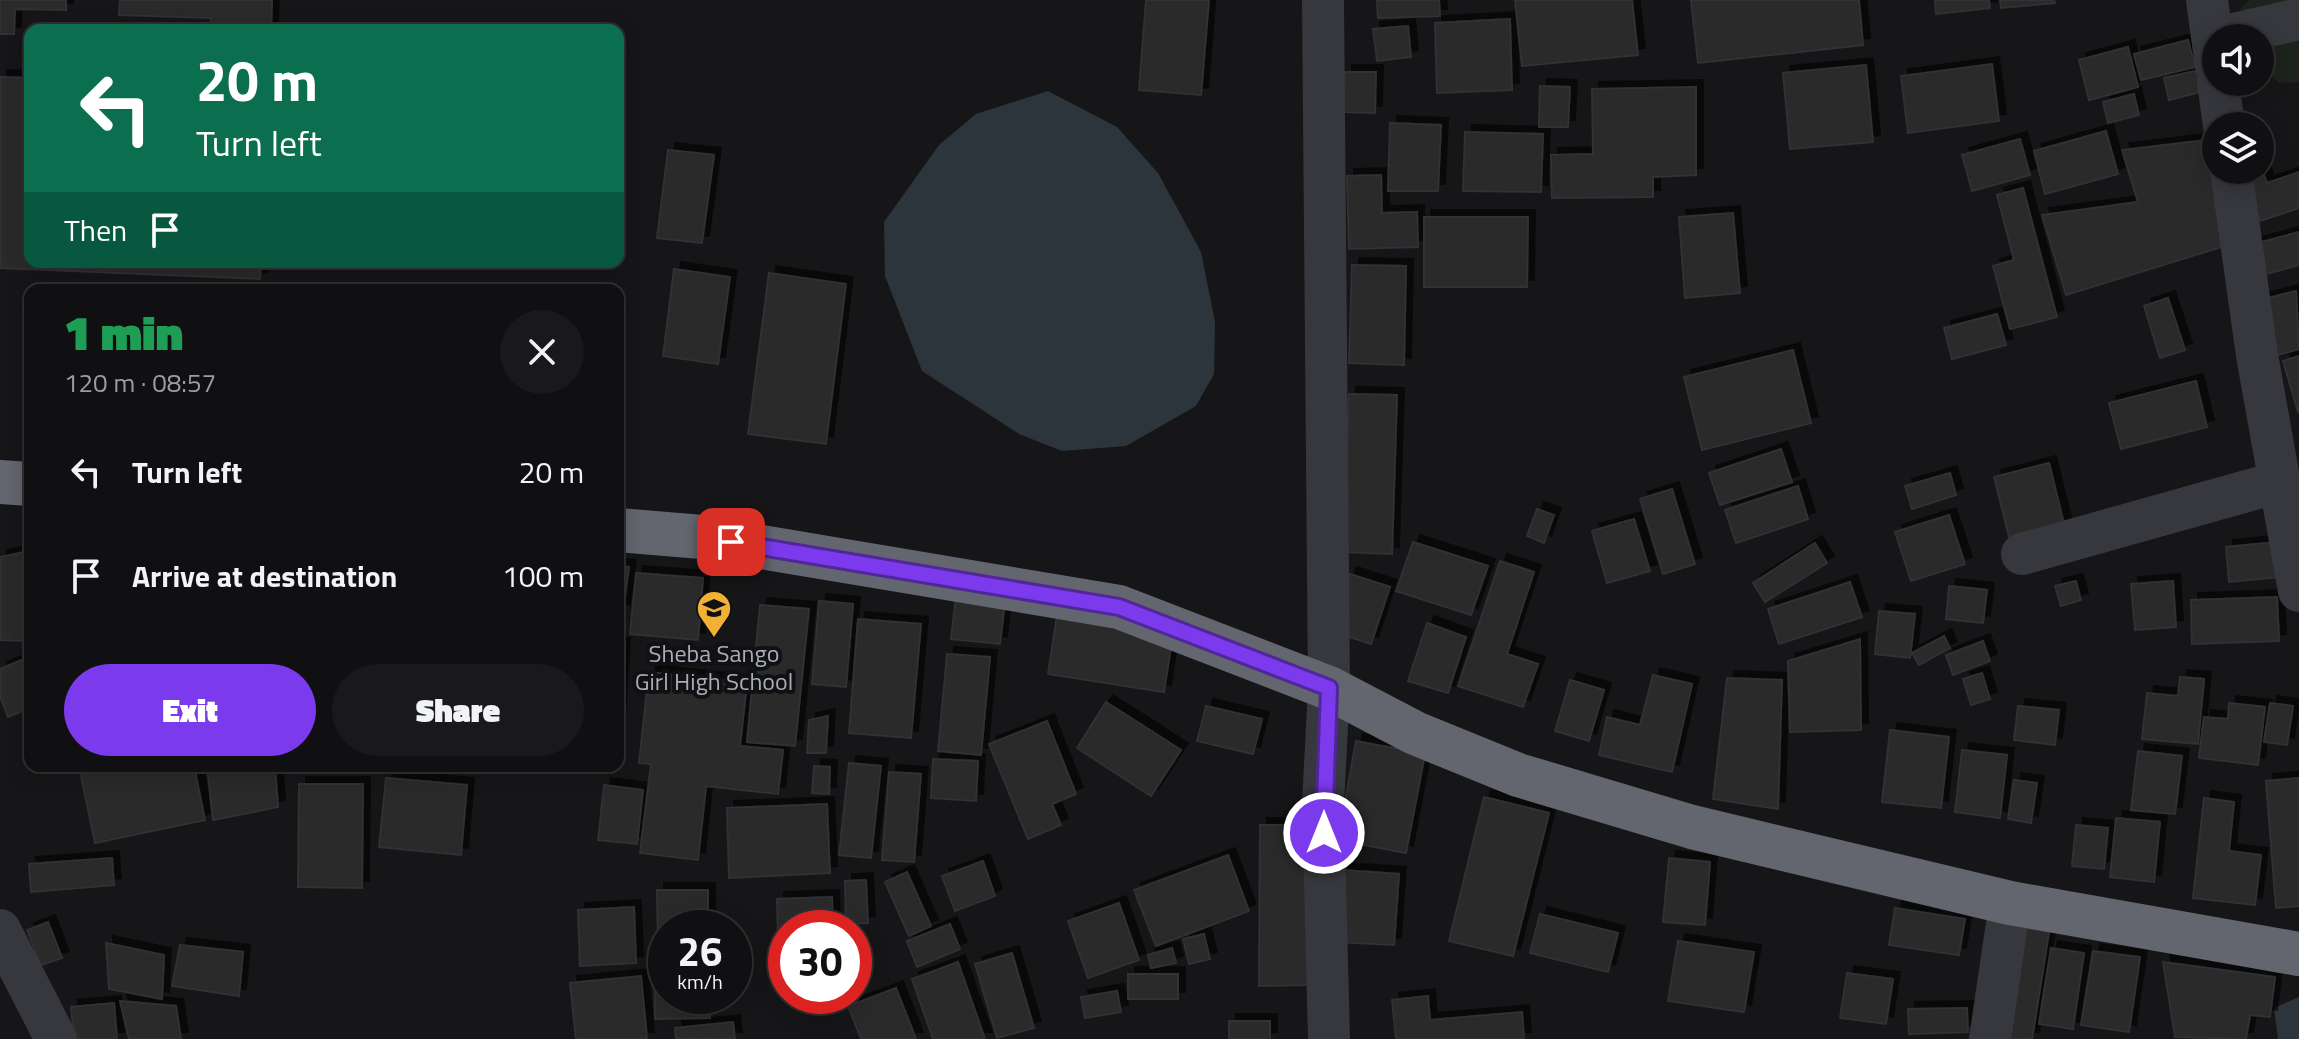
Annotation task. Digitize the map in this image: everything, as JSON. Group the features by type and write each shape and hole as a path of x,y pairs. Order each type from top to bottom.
{"highway":[{"path":"0,482 24,484"},
{"path":"624,530 702,537 1119,607 1329,688 1415,733 1518,775 1692,827 2010,903 2299,954"}],"street":[{"path":"1323,0 1321,134 1328,293 1329,688 1323,804 1329,1039"},
{"path":"2274,24 2299,19"},
{"path":"2233,184 2257,355 2299,591"},
{"path":"2022,554 2279,482"},
{"path":"0,496 24,487"},
{"path":"1990,1039 2010,903"},
{"path":"0,930 56,1039"}],"shaded area":[{"path":"2249,0 2299,0 2299,82 2279,83 2274,78 2274,24 2246,24 2236,14"},
{"path":"1048,91 1117,127 1158,173 1201,252 1215,322 1214,374 1196,406 1126,446 1062,451 1019,434 922,371 885,276 884,222 939,145 976,114"},
{"path":"2299,997 2299,1039 2278,1039 2274,1008"}],"building":[{"path":"0,0 66,0 66,10 15,9 14,34 0,34"},
{"path":"120,0 272,0 271,24 210,24 211,18 119,15"},
{"path":"1146,0 1209,0 1201,95 1139,90"},
{"path":"1377,0 1439,0 1440,16 1378,18"},
{"path":"1515,0 1632,0 1638,55 1522,66"},
{"path":"1691,0 1859,0 1863,45 1698,63"},
{"path":"1935,0 1989,0 1990,8 1936,14"},
{"path":"2000,0 2054,0 2055,3 2001,8"},
{"path":"1510,19 1512,90 1437,93 1435,23"},
{"path":"1408,26 1411,57 1377,61 1373,29"},
{"path":"2188,40 2195,67 2141,80 2134,54"},
{"path":"2128,47 2138,87 2089,100 2079,60"},
{"path":"1992,64 1999,121 1908,133 1901,76"},
{"path":"1866,65 1873,142 1790,149 1783,73"},
{"path":"2195,71 2200,92 2169,100 2164,78"},
{"path":"1345,72 1376,72 1375,113 1344,112"},
{"path":"0,77 24,78 24,268 261,268 260,279 0,268"},
{"path":"1540,86 1570,87 1568,127 1539,127"},
{"path":"1696,87 1696,175 1653,177 1653,197 1552,198 1551,155 1593,154 1592,89"},
{"path":"2134,94 2139,115 2108,123 2103,102"},
{"path":"1390,123 1441,125 1438,191 1388,191"},
{"path":"2106,131 2118,174 2045,194 2034,151"},
{"path":"1465,132 1543,134 1541,192 1463,191"},
{"path":"2020,139 2030,175 1972,191 1962,155"},
{"path":"2202,140 2202,184 2219,184 2231,244 2066,295 2042,215 2138,202 2122,150"},
{"path":"668,150 714,155 702,243 657,238"},
{"path":"2299,172 2299,208 2260,221 2248,184 2274,184 2274,181"},
{"path":"1381,175 1382,213 1417,212 1418,247 1349,249 1347,176"},
{"path":"2023,188 2057,317 2010,329 1993,266 2014,260 1997,195"},
{"path":"1733,213 1740,293 1685,298 1679,217"},
{"path":"1424,217 1528,217 1527,287 1424,287"},
{"path":"2299,232 2299,265 2263,275 2254,244"},
{"path":"1352,265 1406,266 1404,365 1349,363"},
{"path":"674,269 730,277 718,364 663,356"},
{"path":"769,273 846,284 826,444 748,434"},
{"path":"2296,291 2299,349 2274,356 2260,300"},
{"path":"2168,298 2185,350 2160,358 2144,306"},
{"path":"1997,314 2006,345 1952,359 1944,328"},
{"path":"1793,350 1811,423 1702,450 1684,377"},
{"path":"2299,356 2299,412 2298,412 2283,361"},
{"path":"2196,381 2207,427 2121,449 2109,403"},
{"path":"1349,394 1397,395 1392,554 1344,552"},
{"path":"1781,449 1792,482 1720,505 1709,473"},
{"path":"2049,463 2066,532 2011,545 1994,477"},
{"path":"1950,473 1956,495 1912,509 1905,486"},
{"path":"1798,486 1808,519 1736,543 1725,510"},
{"path":"1672,489 1695,564 1663,574 1640,499"},
{"path":"1537,509 1554,515 1544,543 1527,536"},
{"path":"1949,515 1965,564 1911,581 1895,532"},
{"path":"1634,519 1650,571 1607,583 1592,531"},
{"path":"1413,542 1488,566 1471,615 1396,591"},
{"path":"2277,542 2280,577 2229,582 2226,547"},
{"path":"1815,543 1827,563 1765,602 1753,583"},
{"path":"24,552 24,641 0,640 0,557"},
{"path":"1500,561 1534,572 1507,654 1538,664 1523,707 1458,686"},
{"path":"624,567 629,567 624,604"},
{"path":"636,573 703,578 698,640 630,634"},
{"path":"1350,574 1390,587 1371,644 1331,631"},
{"path":"2076,581 2081,600 2061,606 2055,586"},
{"path":"2173,581 2176,627 2135,630 2131,584"},
{"path":"1850,582 1862,617 1779,644 1768,609"},
{"path":"1949,586 1987,590 1983,623 1946,619"},
{"path":"956,596 1005,601 1000,644 951,639"},
{"path":"2277,597 2279,641 2192,644 2191,600"},
{"path":"819,601 853,604 846,687 812,684"},
{"path":"760,605 809,609 795,746 747,742"},
{"path":"1879,611 1915,614 1910,658 1875,654"},
{"path":"1057,616 1173,633 1164,692 1048,674"},
{"path":"858,619 921,624 911,738 849,733"},
{"path":"1427,623 1466,637 1448,693 1408,681"},
{"path":"1944,636 1950,648 1919,665 1912,653"},
{"path":"1860,639 1861,730 1790,732 1788,661"},
{"path":"1983,641 1990,661 1953,675 1946,655"},
{"path":"947,654 990,657 981,755 938,751"},
{"path":"24,659 24,710 8,717 0,696 0,669"},
{"path":"649,672 747,683 740,746 783,750 778,794 706,786 698,860 640,853 651,764 639,763"},
{"path":"1982,673 1990,699 1971,705 1963,679"},
{"path":"1653,675 1692,684 1672,772 1599,755 1607,717 1640,725"},
{"path":"2180,677 2204,679 2198,744 2142,739 2147,693 2178,696"},
{"path":"1727,678 1782,680 1778,809 1713,799"},
{"path":"1570,680 1604,690 1589,741 1555,731"},
{"path":"1106,702 1181,750 1151,796 1077,748"},
{"path":"2229,703 2265,707 2258,765 2199,758 2204,717 2228,719"},
{"path":"2270,703 2293,706 2287,745 2264,742"},
{"path":"1206,706 1262,719 1253,754 1197,741"},
{"path":"2018,706 2059,710 2055,745 2014,740"},
{"path":"828,716 826,753 807,753 809,720"},
{"path":"1047,721 1076,794 1052,804 1061,825 1028,839 989,744"},
{"path":"1890,730 1949,737 1941,808 1882,802"},
{"path":"1356,741 1425,754 1406,853 1338,840"},
{"path":"1962,750 2007,755 2000,818 1955,812"},
{"path":"2138,751 2182,756 2175,814 2131,810"},
{"path":"933,759 978,761 976,801 931,798"},
{"path":"849,763 881,766 871,858 839,855"},
{"path":"814,766 830,767 829,794 812,793"},
{"path":"80,772 195,772 205,820 95,843"},
{"path":"208,772 275,772 278,807 213,820"},
{"path":"889,772 921,774 914,862 882,860"},
{"path":"386,778 467,785 461,855 379,847"},
{"path":"2299,778 2299,906 2276,908 2266,781"},
{"path":"2014,780 2037,783 2031,823 2008,819"},
{"path":"299,784 363,784 362,888 298,887"},
{"path":"604,785 643,790 637,844 598,840"},
{"path":"1484,797 1549,813 1513,956 1449,941"},
{"path":"2204,798 2234,802 2229,851 2261,855 2255,905 2193,898"},
{"path":"827,804 830,873 729,878 727,808"},
{"path":"2116,818 2160,822 2154,882 2110,877"},
{"path":"1260,825 1308,825 1308,985 1259,986"},
{"path":"2076,825 2108,828 2104,869 2072,866"},
{"path":"1228,855 1249,911 1156,946 1134,890"},
{"path":"112,858 114,885 31,892 29,864"},
{"path":"1669,858 1710,862 1705,925 1663,922"},
{"path":"983,861 995,896 955,911 942,876"},
{"path":"1342,870 1399,874 1394,945 1337,942"},
{"path":"907,872 931,926 909,936 885,882"},
{"path":"866,880 867,910 846,910 845,881"},
{"path":"657,890 708,890 708,910 657,910"},
{"path":"832,897 832,910 777,910 777,899"},
{"path":"1119,903 1139,960 1088,978 1068,921"},
{"path":"634,907 636,963 580,966 578,910"},
{"path":"1895,908 1965,919 1959,955 1889,945"},
{"path":"1540,914 1618,933 1608,972 1530,953"},
{"path":"48,922 62,958 41,965 27,930"},
{"path":"950,924 960,949 917,967 907,941"},
{"path":"2013,926 2049,932 2032,1039 1996,1039"},
{"path":"1204,934 1210,959 1189,964 1183,939"},
{"path":"1678,941 1754,952 1744,1012 1668,1001"},
{"path":"106,943 164,955 162,999 109,989"},
{"path":"180,945 243,952 239,996 172,986"},
{"path":"1172,948 1176,963 1151,968 1148,955"},
{"path":"2051,948 2084,953 2073,1029 2039,1024"},
{"path":"2093,951 2140,957 2129,1032 2081,1025"},
{"path":"1012,953 1034,1028 997,1038 975,964"},
{"path":"958,962 985,1039 933,1039 912,979"},
{"path":"2163,962 2275,977 2270,1017 2250,1015 2246,1039 2175,1037"},
{"path":"1847,973 1893,979 1886,1024 1840,1018"},
{"path":"1128,974 1178,974 1178,999 1128,999"},
{"path":"641,976 647,1039 576,1039 570,983"},
{"path":"896,988 916,1039 861,1039 851,1014 872,1014 872,997"},
{"path":"1117,991 1121,1012 1085,1018 1081,997"},
{"path":"1428,996 1430,1020 1522,1012 1524,1039 1396,1039 1392,1000"},
{"path":"120,1001 176,1006 181,1039 129,1039"},
{"path":"114,1003 117,1039 74,1039 71,1007"},
{"path":"1967,1008 1968,1032 1909,1034 1908,1009"},
{"path":"655,1014 710,1014 710,1018 655,1019"},
{"path":"1229,1021 1270,1021 1270,1039 1229,1039"},
{"path":"733,1022 735,1039 676,1039 675,1028"}],"place":[{"name":"Sheba Sango Girl High School","path":"714,639"}],"route":[{"path":"731,542 1119,607 1329,688 1324,833"}]}
